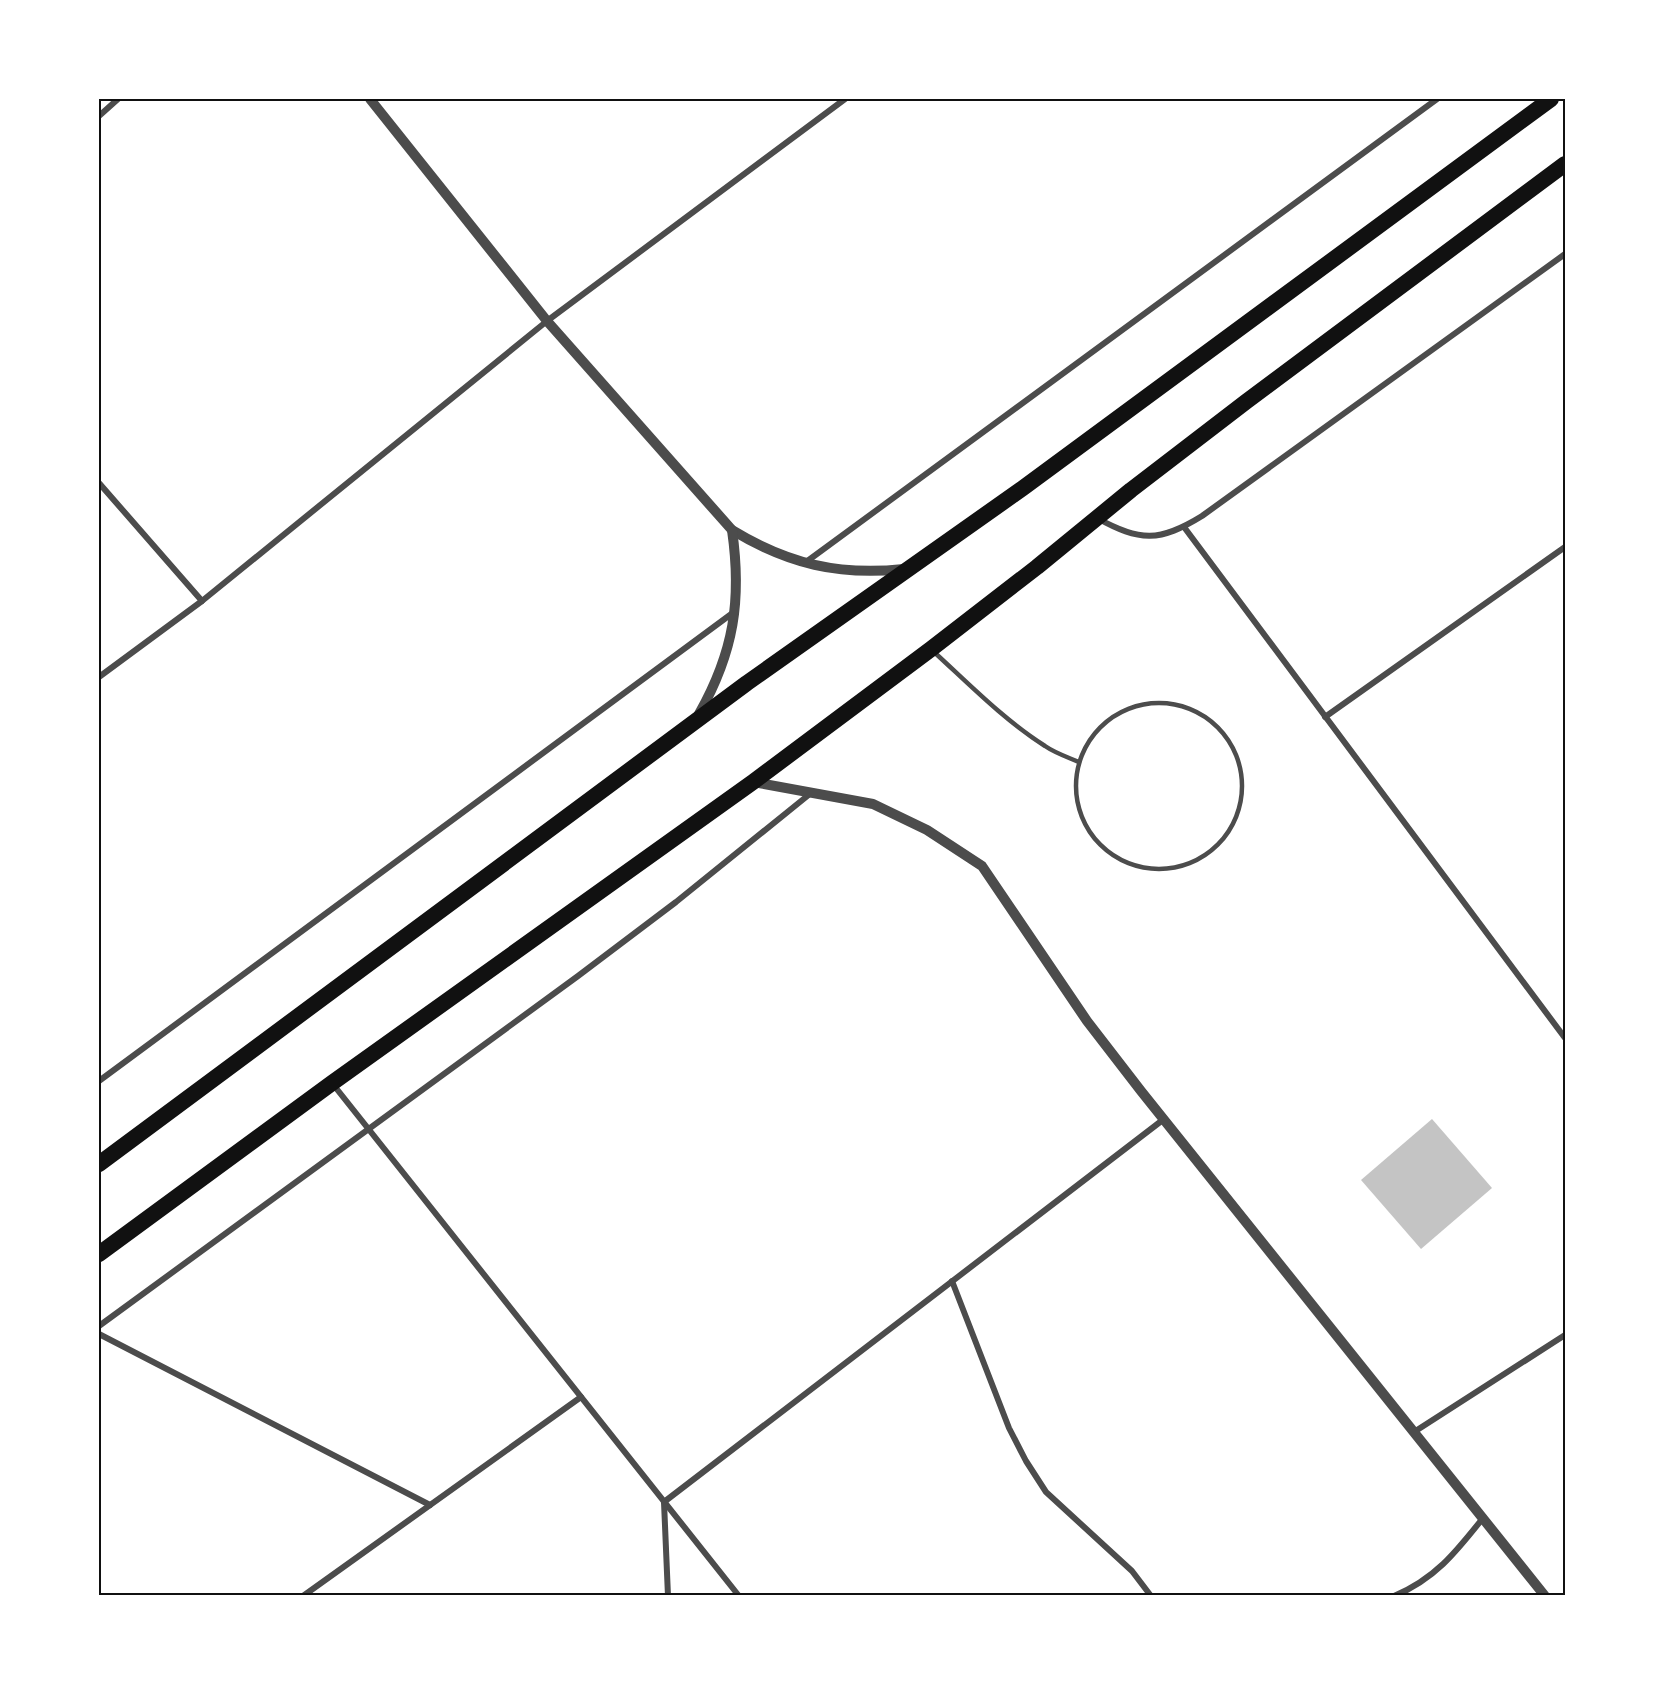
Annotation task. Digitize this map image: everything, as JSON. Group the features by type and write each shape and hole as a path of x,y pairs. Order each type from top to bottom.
{"highway":[{"path":"99,1164 788,653 1172,380 1551,99"},
{"path":"99,1254 332,1083 753,782 1038,567 1140,483 1256,394 1565,164"}],"street":[{"path":"99,116 118,99"},
{"path":"370,99 547,321 732,530 763,547 804,563 856,571 909,568"},
{"path":"804,563 1437,99"},
{"path":"99,677 202,601 547,321 841,100"},
{"path":"1097,518 1113,527 1140,536 1154,536 1184,528 1565,254"},
{"path":"99,483 202,601"},
{"path":"1184,528 1565,1038"},
{"path":"696,721 713,690 725,658 735,612 736,561 732,530"},
{"path":"1325,717 1565,547"},
{"path":"99,1081 735,612"},
{"path":"753,782 873,804 927,830 982,866 1087,1021 1545,1596"},
{"path":"99,1326 614,949 811,793"},
{"path":"332,1083 739,1596"},
{"path":"664,1502 1164,1119"},
{"path":"952,1281 1009,1428 1026,1461 1046,1492 1132,1571 1151,1596"},
{"path":"99,1335 430,1505"},
{"path":"1414,1432 1565,1335"},
{"path":"303,1596 581,1396"},
{"path":"664,1502 668,1596"},
{"path":"1394,1596 1412,1588 1440,1569 1456,1553 1483,1518"}],"lane":[{"path":"931,649 998,711 1046,747 1079,762"},
{"path":"1162,702 1189,708 1212,722 1230,742 1240,768 1242,795 1234,821 1219,844 1196,860 1169,868 1142,868 1116,858 1095,840 1081,816 1075,789 1079,762 1091,737 1110,718 1135,706 1162,702"}],"building":[{"path":"1432,1119 1492,1188 1421,1249 1361,1180"}]}
